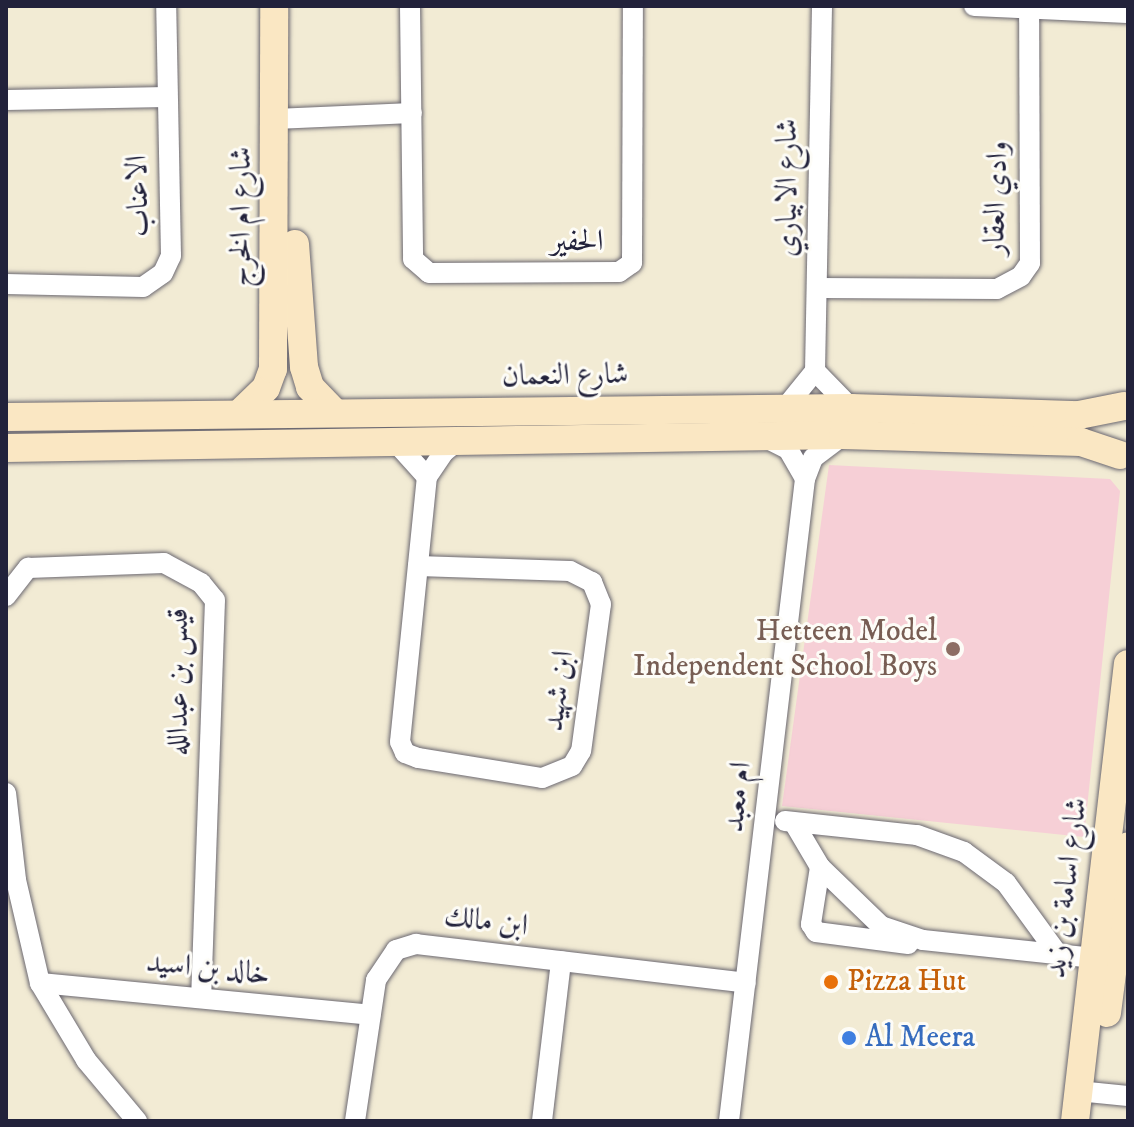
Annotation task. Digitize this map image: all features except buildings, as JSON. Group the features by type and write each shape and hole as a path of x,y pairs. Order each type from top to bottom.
{"street":[{"name":"الاعناب","path":"6,284 143,287 163,273 171,256 166,6"},
{"name":"شارع ام الخرج","path":"274,6 304,367 310,387 334,412"},
{"name":"شارع ام الخرج","path":"239,414 266,388 273,369 293,6"},
{"name":"الحفير","path":"410,6 413,259 429,273 619,272 632,263 636,246 633,6"},
{"name":"شارع الابياري","path":"815,371 822,6"},
{"path":"974,6 1029,11 1128,13"},
{"name":"وادي العقار","path":"818,288 997,289 1021,276 1030,263 1029,11"},
{"path":"6,100 167,97"},
{"path":"285,119 412,113"},
{"path":"785,408 815,371 851,408"},
{"path":"1124,461 1116,430 1126,404"},
{"name":"شارع النعمان","path":"6,417 785,408 1079,415 1126,404"},
{"path":"757,435 788,449 805,479"},
{"name":"شارع النعمان","path":"6,448 843,435 1081,442 1124,461"},
{"name":"ام معبد","path":"729,1121 805,479 820,449 843,435"},
{"path":"384,441 400,447 427,477 459,440"},
{"name":"ابن شهيد","path":"418,566 570,571 592,582 601,604 581,751 572,766 542,778 405,753 398,728 427,477"},
{"name":"قيس بن عبدالله","path":"6,596 28,568 164,563 201,583 215,600 201,998"},
{"name":"شارع اسامة بن زيد","path":"1093,1121 1087,1092 1094,958 1128,664"},
{"path":"6,793 16,880 40,983 86,1060 137,1121"},
{"path":"765,817 794,823 917,835 964,852 1006,883 1057,953"},
{"path":"794,823 820,867 881,926 923,940 1094,958"},
{"name":"شارع اسامة بن زيد","path":"1075,1121 1087,1092 1128,846"},
{"path":"820,867 811,924 816,932 898,945 923,940"},
{"name":"ابن مالك","path":"355,1121 370,1015 384,965 396,950 416,944 746,983"},
{"path":"542,1121 561,961"},
{"name":"خالد بن اسيد","path":"40,983 370,1015"},
{"path":"1087,1092 1128,1096"}],"shaded area":[{"name":"Hetteen Model Independent School Boys","path":"829,465 1110,479 1120,491 1084,837 782,806"}],"place":[{"name":"Hetteen Model Independent School Boys","path":"953,649"},
{"name":"Pizza Hut","path":"831,982"},
{"name":"Al Meera","path":"849,1038"}]}
